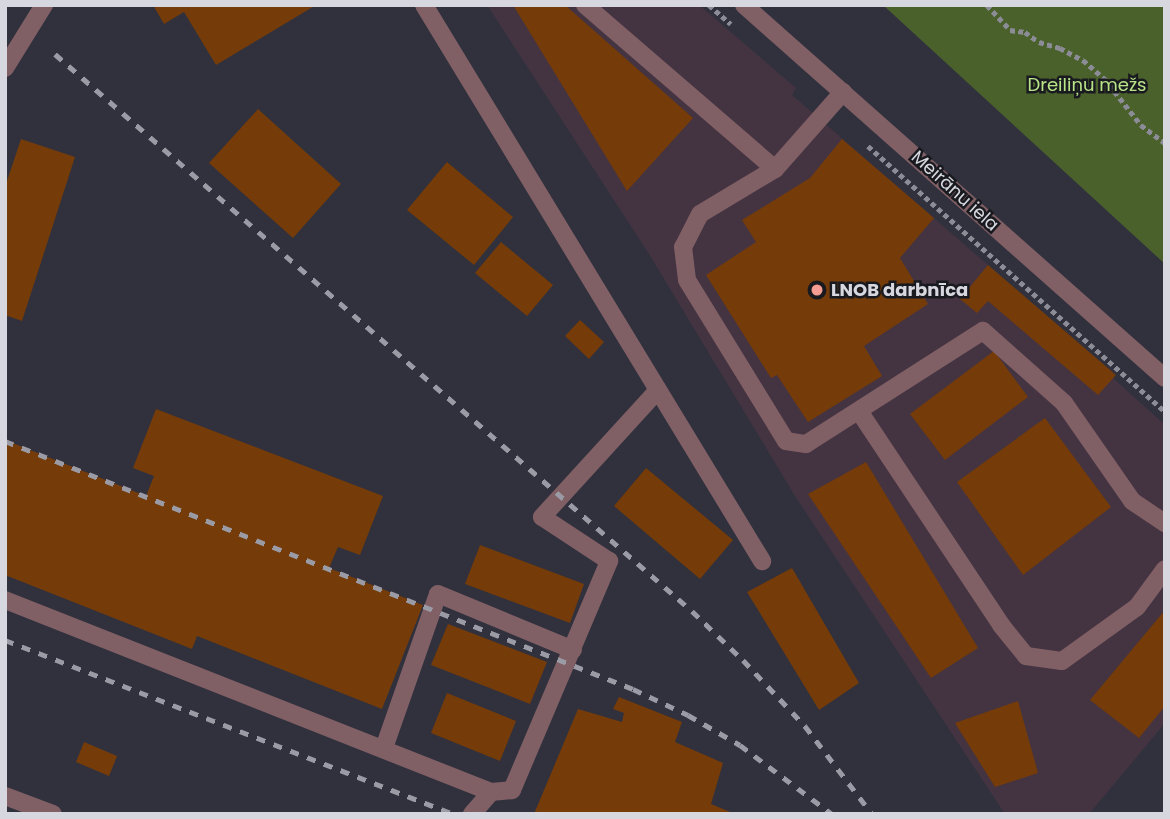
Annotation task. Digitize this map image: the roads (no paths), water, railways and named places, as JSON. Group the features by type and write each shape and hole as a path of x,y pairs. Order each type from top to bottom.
{"street":[{"path":"5,68 44,5"},
{"path":"424,5 762,561"},
{"path":"585,5 775,169"},
{"name":"Meirānu iela","path":"744,5 1165,377"},
{"path":"843,92 775,169 700,214 683,247 687,280 786,441 806,444 983,331 1064,403 1132,501 1165,523"},
{"path":"5,600 491,792 512,790 573,650 608,561 542,517 658,390"},
{"path":"859,411 1001,625 1026,656 1062,661 1137,607 1165,569"},
{"path":"384,748 438,594 573,650"},
{"path":"472,814 491,792"},
{"path":"5,796 52,814"}],"railway":[{"path":"55,54 692,611 805,726 872,814"},
{"path":"5,441 633,689 688,715 740,745 832,814"},
{"path":"5,640 454,814"}],"place":[{"name":"LNOB darbnīca","path":"817,290"}],"park label":[{"name":"Dreiliņu mežs","path":"1087,85"}]}
